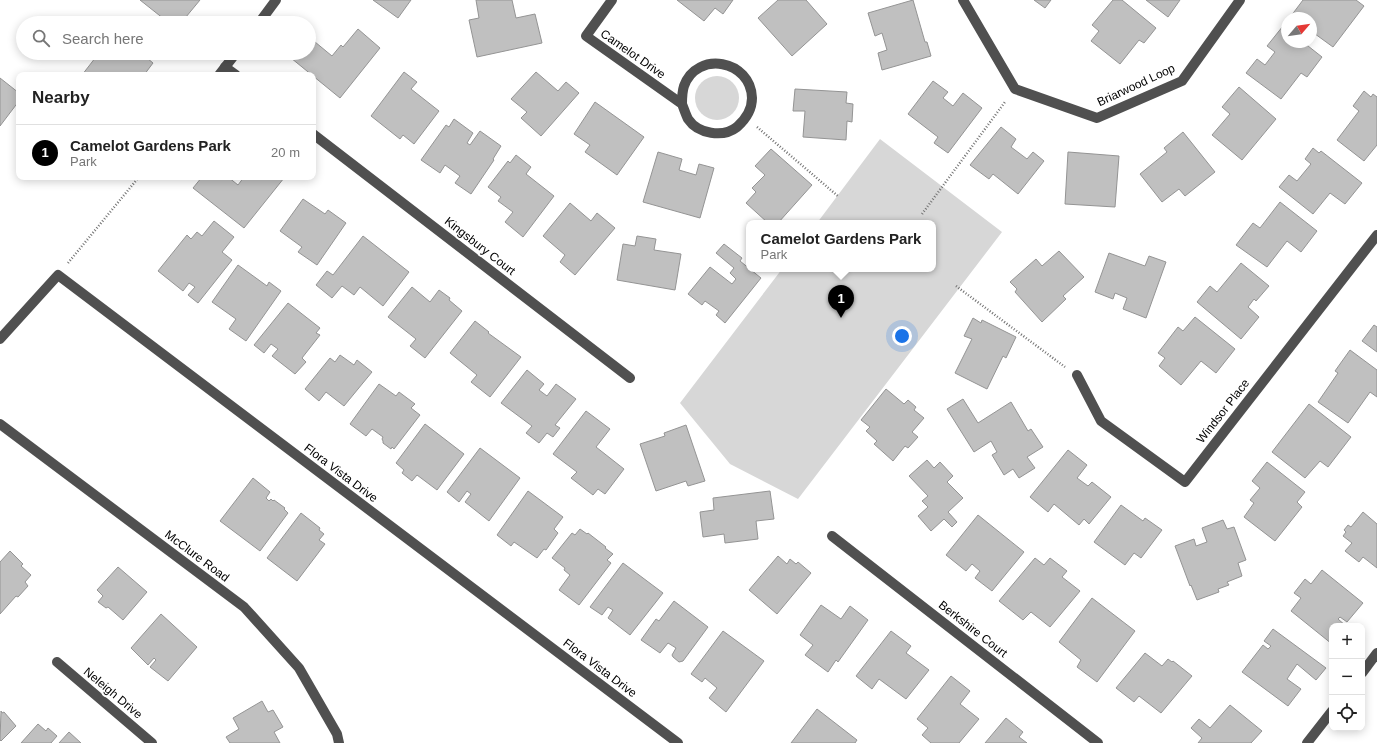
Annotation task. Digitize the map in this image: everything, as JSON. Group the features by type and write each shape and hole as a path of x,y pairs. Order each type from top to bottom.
{"street":[{"path":"264,16 276,0"},
{"name":"Camelot Drive","path":"612,0 586,36 682,104 688,119 697,127 710,133 722,133 734,129 748,116"},
{"path":"963,0 1015,89"},
{"name":"Briarwood Loop","path":"1015,89 1097,118 1182,81 1240,0"},
{"path":"222,71 231,60"},
{"path":"682,104 682,92 684,85 694,72 704,65 716,63 732,66 742,73 747,80 752,92 752,104 748,116"},
{"name":"Kingsbury Court","path":"316,136 630,378"},
{"name":"Windsor Place","path":"1077,375 1101,421 1185,482 1377,235"},
{"path":"0,339 58,275"},
{"name":"Flora Vista Drive","path":"58,275 678,743"},
{"name":"McClure Road","path":"0,424 244,607 299,668 337,734 339,743"},
{"name":"Berkshire Court","path":"832,536 1098,743"},
{"path":"1365,669 1377,653"},
{"name":"Neleigh Drive","path":"57,662 152,743"},
{"path":"1307,743 1329,715"}],"path":[{"path":"922,214 1015,89"},
{"path":"748,116 753,123 839,197"},
{"path":"58,275 137,180"},
{"path":"956,286 1077,375"}],"shaded area":[{"path":"713,76 721,76 733,82 739,94 739,102 733,114 721,120 713,120 701,114 695,102 695,94 701,82"},
{"path":"880,139 1002,232 798,499 730,464 680,403 780,272 936,272 936,220 819,220"}],"building":[{"path":"140,0 200,0 187,16 160,16"},
{"path":"373,0 411,0 398,18"},
{"path":"476,0 512,0 516,18 535,14 542,43 477,57 469,20 479,18"},
{"path":"677,0 733,0 723,14 715,8 704,21"},
{"path":"778,0 806,0 827,24 792,56 758,18"},
{"path":"913,0 925,42 927,42 931,56 882,70 878,53 887,50 882,33 875,36 868,13"},
{"path":"1034,0 1051,0 1045,8"},
{"path":"1113,0 1122,0 1156,28 1144,43 1139,40 1120,64 1091,41 1099,31 1092,25"},
{"path":"1146,0 1180,0 1168,17"},
{"path":"1303,0 1356,0 1364,6 1333,47 1317,35 1317,12 1294,12"},
{"path":"1281,28 1281,48 1311,48 1322,57 1307,77 1301,73 1281,99 1246,73 1257,59 1265,65 1275,52 1267,46"},
{"path":"358,29 380,48 340,98 316,78 316,72 308,72 293,60 316,60 316,43 332,56 341,45 343,47"},
{"path":"94,60 149,60 153,63 146,72 84,72"},
{"path":"404,72 417,82 411,89 439,111 414,144 403,135 400,139 371,116"},
{"path":"536,72 558,91 566,82 579,93 541,136 521,118 527,112 511,99"},
{"path":"0,78 16,91 16,105 0,126"},
{"path":"933,81 948,92 943,98 953,106 963,93 982,108 948,153 934,143 938,137 908,114"},
{"path":"1239,87 1276,119 1242,160 1212,135 1230,114 1222,107"},
{"path":"795,89 847,92 846,103 853,104 852,122 847,121 846,140 803,137 805,111 793,111"},
{"path":"1364,91 1371,97 1373,94 1377,97 1377,145 1364,161 1337,140 1359,111 1353,106"},
{"path":"595,102 644,137 617,175 585,152 590,145 574,134"},
{"path":"454,119 473,133 467,143 470,145 480,131 501,146 493,159 494,160 471,194 455,183 460,176 445,165 440,173 421,160 446,125 449,127"},
{"path":"1001,127 1016,139 1011,147 1027,159 1033,152 1044,161 1018,194 993,174 989,179 970,165"},
{"path":"1183,132 1215,172 1185,196 1179,189 1162,202 1140,174 1167,152 1164,148"},
{"path":"1313,148 1319,153 1321,151 1362,183 1345,204 1330,193 1313,214 1279,187 1289,175 1297,181 1311,164 1305,159"},
{"path":"771,149 812,185 781,220 765,220 746,203 756,192 752,188 765,175 755,166"},
{"path":"658,152 682,159 679,170 696,175 699,164 714,168 700,218 643,202"},
{"path":"1068,152 1119,156 1115,207 1065,204"},
{"path":"516,155 531,167 526,174 554,196 523,237 505,222 513,212 498,201 501,197 488,187 508,161 510,163"},
{"path":"200,180 232,180 238,185 242,180 282,180 244,228 193,188"},
{"path":"303,199 325,214 328,210 346,223 317,265 298,252 302,247 280,231"},
{"path":"1280,202 1317,231 1301,252 1287,241 1267,267 1236,245 1253,223 1260,228"},
{"path":"570,203 591,221 597,213 615,228 575,275 560,262 565,255 543,236"},
{"path":"214,221 234,237 222,252 232,260 198,303 188,295 195,287 189,283 183,291 158,271 187,235 191,239 197,232 202,236"},
{"path":"363,236 409,272 383,306 360,287 354,295 342,286 332,298 316,285 327,271 333,275"},
{"path":"637,236 656,239 654,250 681,254 675,290 617,280 623,244 635,246"},
{"path":"724,244 742,258 740,261 746,266 746,272 754,272 761,278 725,323 716,315 719,311 705,301 702,305 688,294 710,267 732,284 736,279 730,273 734,268 716,253"},
{"path":"1059,251 1084,277 1063,296 1066,299 1042,322 1015,292 1017,289 1010,282 1036,259 1042,266"},
{"path":"1109,253 1145,266 1149,256 1166,262 1146,318 1123,309 1127,298 1115,293 1113,299 1095,292"},
{"path":"1241,263 1269,286 1256,301 1254,299 1248,307 1259,317 1241,339 1197,302 1210,286 1217,292"},
{"path":"238,265 267,286 269,282 281,291 246,341 229,329 236,319 212,302"},
{"path":"412,287 430,302 439,290 450,298 449,300 462,311 425,358 410,346 416,339 388,317"},
{"path":"288,303 320,328 316,333 320,335 302,358 306,362 295,374 272,356 278,349 271,344 264,353 254,345"},
{"path":"1195,317 1235,349 1216,373 1201,361 1181,385 1159,366 1165,358 1158,353 1178,327 1183,331"},
{"path":"973,318 981,323 982,320 1016,337 1006,358 1003,356 987,389 955,373 972,339 964,336"},
{"path":"475,321 489,332 488,333 521,357 490,397 471,382 477,375 450,353"},
{"path":"1374,325 1377,327 1377,352 1362,341"},
{"path":"1350,350 1377,370 1377,397 1370,392 1348,423 1318,402 1338,373 1335,371"},
{"path":"340,355 354,365 357,360 372,372 344,406 326,392 319,401 305,389 330,358 335,362"},
{"path":"527,370 544,384 539,390 547,396 556,384 576,399 555,425 560,428 553,437 547,433 539,443 526,433 532,426 501,403"},
{"path":"379,384 396,396 399,392 415,404 411,408 420,415 394,449 392,447 391,449 383,443 383,437 372,429 366,436 350,424"},
{"path":"886,389 904,404 908,400 916,407 914,410 924,418 912,432 918,437 908,448 905,446 893,461 874,444 877,441 866,431 870,427 861,420"},
{"path":"963,399 978,423 1011,402 1028,431 1031,429 1043,447 1027,457 1035,468 1019,478 1013,469 1004,475 992,455 997,452 991,441 974,452 947,409"},
{"path":"1309,404 1351,437 1328,467 1320,461 1305,478 1272,452"},
{"path":"586,411 610,429 596,447 624,469 605,494 598,489 593,495 571,478 577,472 553,454"},
{"path":"425,424 464,454 437,490 417,475 412,481 402,473 404,470 396,463"},
{"path":"686,425 705,481 688,486 686,481 656,491 640,444 665,436 664,433"},
{"path":"480,448 520,478 489,521 465,502 471,494 467,491 459,502 447,492"},
{"path":"1068,450 1087,465 1077,478 1088,486 1092,482 1111,497 1089,524 1084,519 1079,525 1054,504 1048,512 1030,497"},
{"path":"927,460 934,468 940,462 953,476 947,482 963,498 948,512 957,522 952,527 944,519 931,531 918,516 928,507 922,501 928,496 909,476"},
{"path":"1267,462 1305,492 1297,502 1302,507 1275,541 1244,517 1254,503 1250,500 1260,488 1252,481"},
{"path":"253,478 270,492 266,498 269,501 271,499 273,501 274,500 285,508 284,509 288,513 260,551 220,521"},
{"path":"528,491 563,517 554,529 558,533 546,550 544,549 537,558 514,542 511,546 497,535"},
{"path":"770,491 774,519 756,521 758,539 725,543 724,534 703,537 700,512 714,510 713,498"},
{"path":"1121,505 1143,521 1145,518 1162,530 1141,558 1134,553 1125,565 1094,542"},
{"path":"1363,512 1377,524 1377,568 1363,557 1359,562 1345,551 1352,543 1343,536 1346,532 1344,530 1348,525 1351,527"},
{"path":"301,513 320,528 319,530 324,534 319,540 325,544 297,581 267,558"},
{"path":"978,515 1024,552 992,591 975,578 980,571 972,564 966,571 946,555"},
{"path":"1223,520 1227,529 1234,527 1246,560 1238,563 1242,576 1227,582 1229,585 1218,589 1219,592 1197,600 1191,585 1190,586 1175,546 1194,539 1196,546 1207,542 1202,528"},
{"path":"580,529 587,534 588,533 613,554 607,560 611,563 579,605 559,590 570,575 564,570 565,568 552,558 572,533 575,535"},
{"path":"10,551 23,564 21,566 31,575 25,582 28,586 18,597 16,596 0,614 0,562"},
{"path":"778,556 787,564 790,559 796,564 798,562 811,573 777,614 749,590"},
{"path":"1035,558 1044,565 1050,558 1067,571 1062,577 1080,591 1050,627 1031,612 1023,620 999,601"},
{"path":"623,563 663,593 630,635 608,618 613,610 608,607 602,615 590,607"},
{"path":"118,567 147,592 123,620 108,607 106,608 98,602 103,596 97,590"},
{"path":"1322,570 1363,603 1347,622 1340,617 1338,619 1343,623 1329,623 1329,642 1291,611 1301,598 1294,593 1305,579 1311,584"},
{"path":"1092,598 1135,631 1097,682 1077,667 1081,660 1059,642"},
{"path":"674,601 708,627 683,661 679,662 672,655 676,648 668,643 660,653 641,640 656,619 659,621"},
{"path":"821,605 841,619 850,606 868,620 838,662 836,660 828,672 805,655 813,645 800,635"},
{"path":"161,614 197,647 168,681 150,667 156,660 154,658 148,665 131,648"},
{"path":"1273,629 1326,668 1316,680 1297,664 1287,679 1301,689 1288,706 1242,672 1263,645 1268,649 1271,646 1264,641"},
{"path":"723,631 764,661 726,712 709,698 717,688 705,678 702,682 691,674"},
{"path":"891,631 911,646 906,653 929,670 906,699 879,679 872,689 856,676"},
{"path":"1145,653 1162,666 1168,659 1172,662 1173,661 1192,676 1161,713 1139,696 1134,702 1116,688"},
{"path":"951,676 970,691 960,704 979,719 959,743 931,743 922,735 928,728 917,719"},
{"path":"262,701 268,712 273,710 283,727 274,732 280,743 230,743 226,737 239,729 233,718"},
{"path":"1230,705 1262,731 1251,743 1198,743 1202,738 1191,728 1199,719 1210,728"},
{"path":"817,709 857,740 855,743 791,743"},
{"path":"1,711 2,713 4,712 16,726 1,741 0,740"},
{"path":"1006,718 1023,732 1019,737 1027,743 985,743"},
{"path":"38,724 46,731 48,728 57,736 51,743 21,743"},
{"path":"69,732 81,743 59,743"}],"place":[{"name":"Camelot Gardens Park","path":"841,318"}]}
